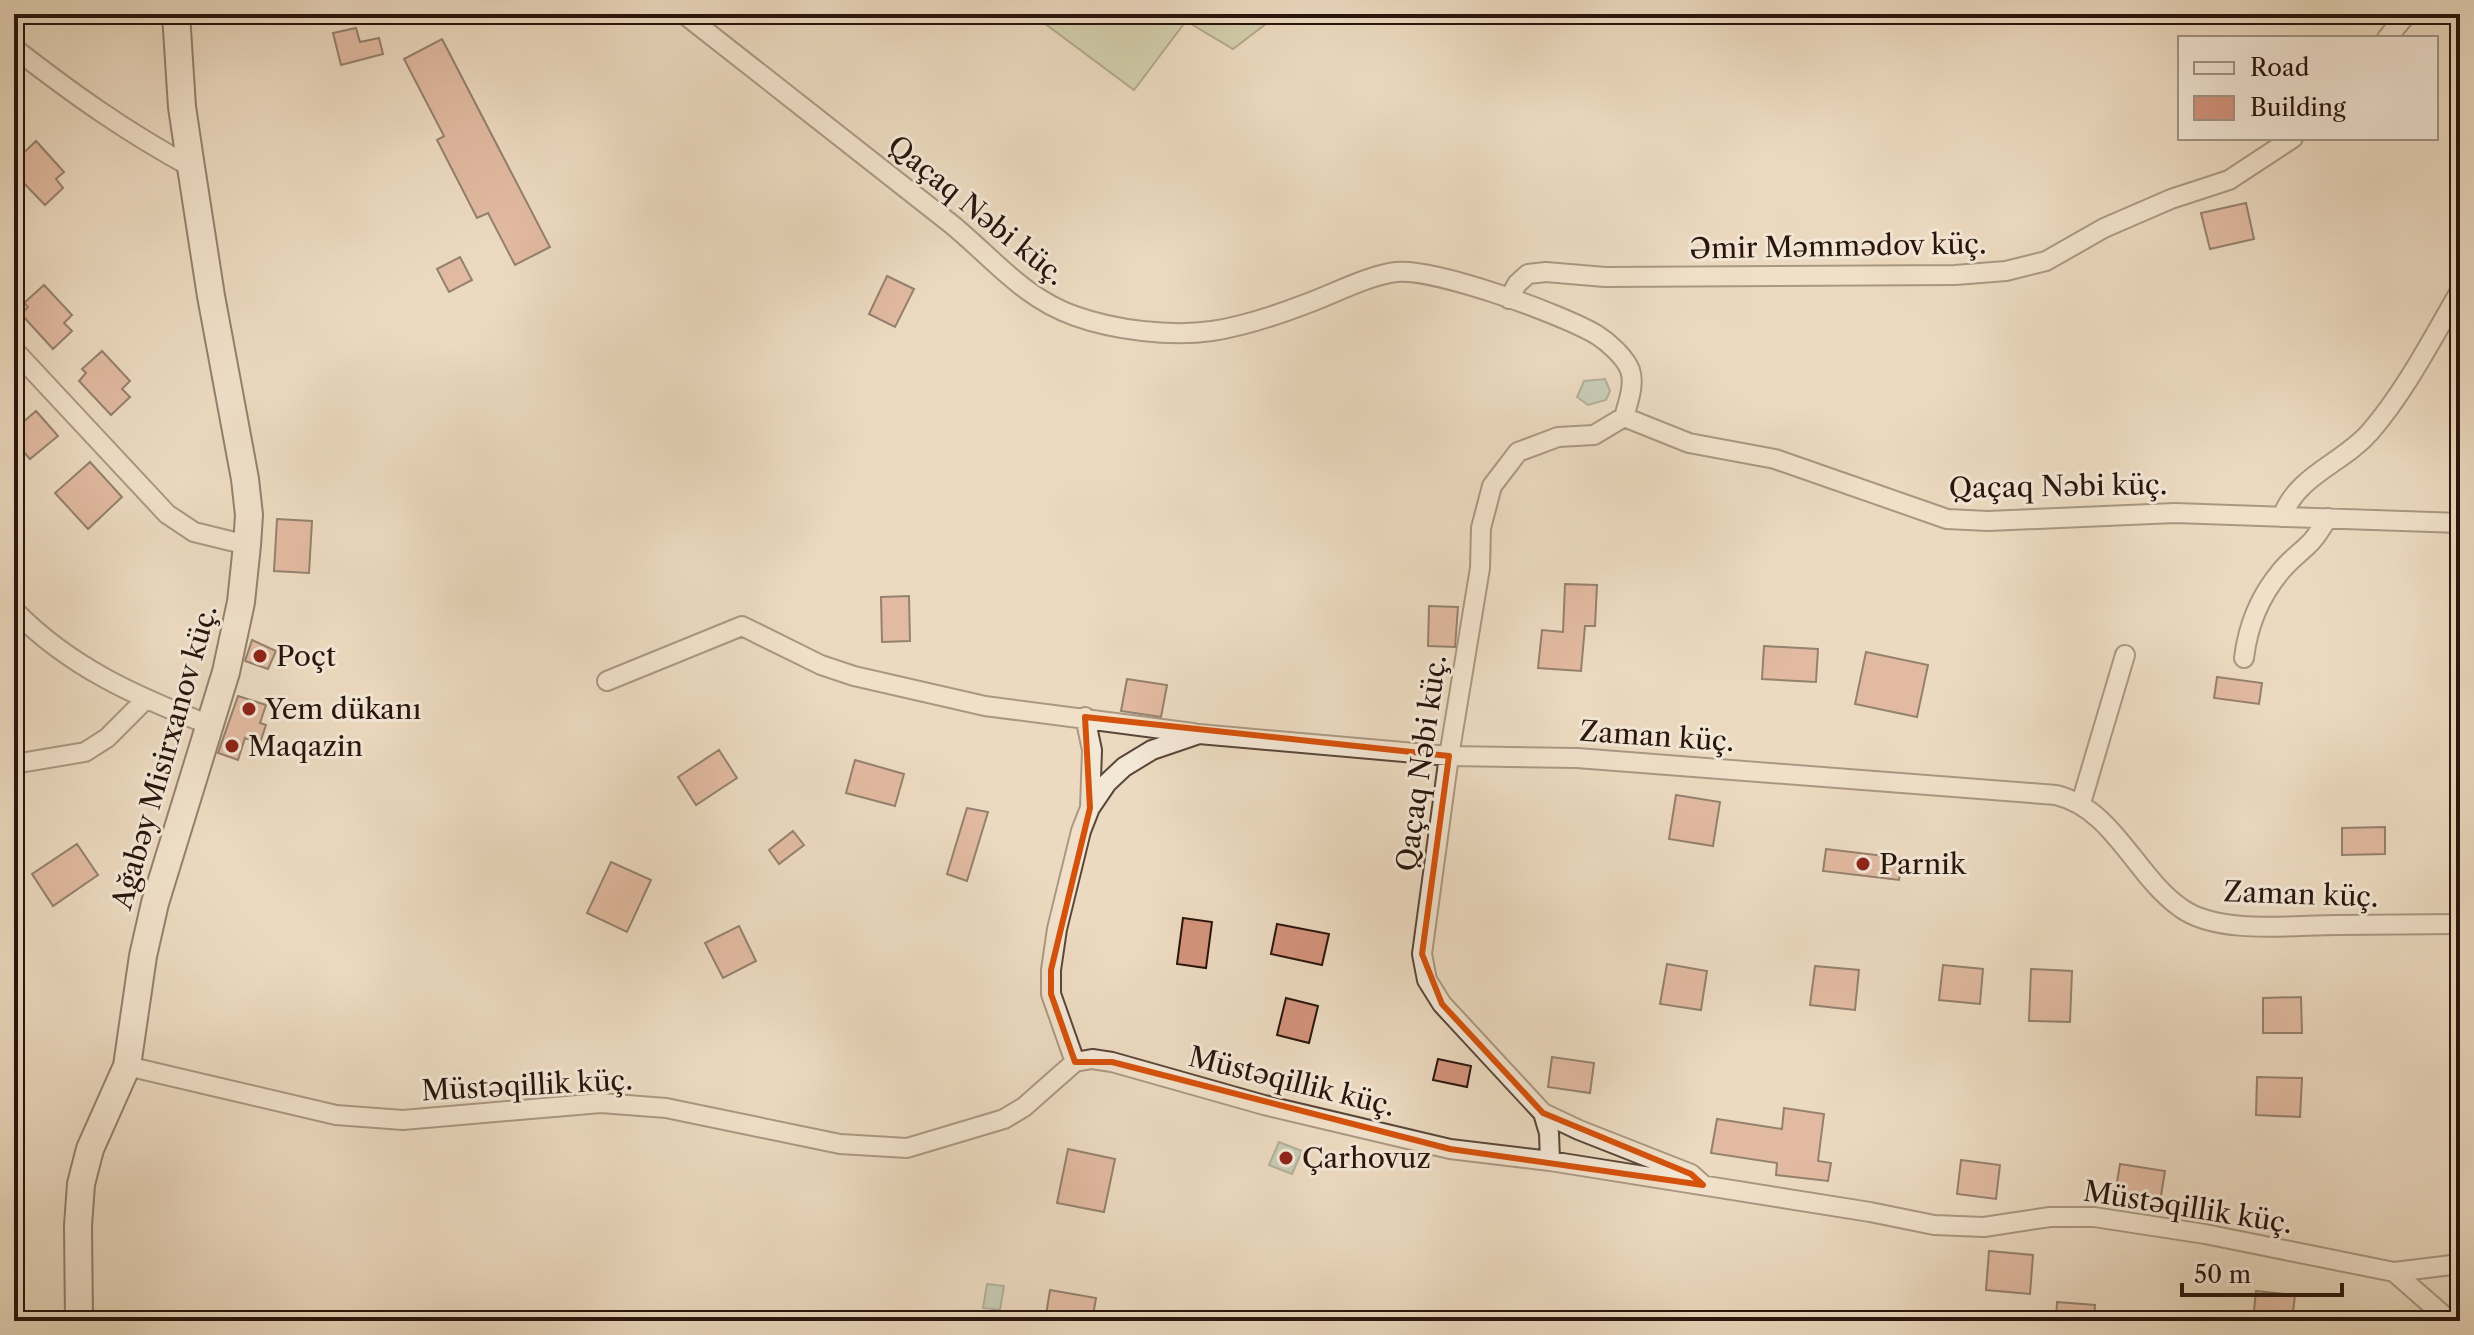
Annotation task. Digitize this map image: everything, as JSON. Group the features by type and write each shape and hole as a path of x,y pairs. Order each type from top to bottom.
{"street":[{"name":"Ağabəy Misirxanov küç.","path":"79,1321 81,1184 90,1149 127,1066 143,956 155,903 210,725 241,602 247,545 249,515 245,479 191,167 181,95 176,14"},
{"name":"Qaçaq Nəbi küç.","path":"684,14 952,225 1018,286 1047,305 1078,318 1141,331 1212,331 1287,311 1396,272 1449,279 1509,299 1598,336 1617,353 1630,371 1631,395 1624,417 1594,435 1558,437 1518,452 1492,486 1481,528 1480,568 1449,756 1422,954 1427,980 1442,1004 1543,1113"},
{"path":"2389,36 2407,14"},
{"path":"14,48 73,95 144,142 191,167"},
{"name":"Əmir Məmmədov küç.","path":"1509,299 1517,284 1528,274 1546,272 1621,277 1955,275 2006,271 2046,261 2131,216 2229,180 2290,140"},
{"path":"2282,517 2288,501 2304,483 2367,435 2401,391 2460,291"},
{"path":"14,350 167,514 194,532 247,545"},
{"name":"Qaçaq Nəbi küç.","path":"1624,417 1689,443 1775,459 1947,519 1988,521 2175,513 2460,523"},
{"path":"2244,658 2248,629 2263,597 2280,573 2311,543 2328,518"},
{"path":"14,610 38,635 75,662 145,700 210,725"},
{"path":"607,681 742,626 821,665 854,676 985,706 1199,734"},
{"path":"2081,803 2125,655"},
{"path":"14,764 85,752 107,738 145,700"},
{"path":"1085,717 1092,750 1090,808"},
{"name":"Zaman küç.","path":"1075,1062 1051,994 1051,970 1077,845 1090,808 1107,783 1124,767 1152,750 1199,734 1449,756 1625,761 2056,795 2081,803 2108,827 2162,891 2182,909 2199,918 2241,926 2460,924"},
{"name":"Müstəqillik küç.","path":"127,1066 336,1115 363,1118 403,1120 601,1103 666,1108 840,1144 907,1148 1004,1119 1024,1107 1075,1062 1092,1059 1264,1105 1450,1149 1703,1185 1934,1225 1984,1227 2050,1217 2094,1217 2205,1234 2394,1272 2450,1321"},
{"path":"1543,1113 1549,1133 1550,1161"},
{"path":"1543,1113 1691,1174 1703,1185"},
{"path":"2394,1272 2460,1264"}],"highlighted area":[{"path":"1085,717 1449,756 1422,954 1442,1004 1543,1113 1691,1174 1703,1185 1450,1149 1112,1062 1075,1062 1051,994 1051,970 1090,808"}],"shaded area":[{"path":"1032,14 1279,14 1233,49 1186,21 1134,90"},
{"path":"1605,379 1610,391 1606,400 1588,405 1577,397 1584,381"},
{"name":"Çarhovuz","path":"1279,1142 1302,1151 1292,1174 1269,1165"},
{"path":"987,1284 1004,1286 1000,1310 983,1308"}],"building":[{"path":"356,28 360,42 379,38 383,54 341,65 333,33"},
{"path":"442,39 550,247 515,265 488,213 477,218 437,140 444,136 404,59"},
{"path":"36,141 64,172 56,179 63,188 45,205 14,173 14,162"},
{"path":"2246,203 2254,239 2210,249 2201,213"},
{"path":"460,257 472,280 449,292 437,269"},
{"path":"887,276 914,289 895,327 869,314"},
{"path":"44,285 72,315 64,323 72,331 53,349 21,314 28,307 24,303"},
{"path":"102,351 130,381 122,389 130,397 111,415 79,381 86,373 82,369"},
{"path":"36,411 58,436 30,459 14,441 14,430"},
{"path":"90,462 122,497 88,529 55,493"},
{"path":"277,519 312,521 309,573 274,571"},
{"path":"1565,584 1597,585 1595,626 1585,626 1581,671 1538,668 1542,630 1563,632"},
{"path":"909,596 910,641 882,642 881,597"},
{"path":"1429,606 1458,607 1455,647 1428,646"},
{"name":"Poçt","path":"252,640 276,651 268,669 245,661"},
{"path":"1764,646 1818,649 1816,682 1762,679"},
{"path":"1866,652 1928,665 1917,717 1855,704"},
{"path":"2217,677 2262,683 2259,704 2214,698"},
{"path":"1127,679 1167,685 1161,717 1121,711"},
{"path":"238,696 266,705 260,723 266,725 260,743 245,738 238,760 218,753"},
{"path":"719,750 737,778 696,805 678,777"},
{"path":"855,760 904,774 895,806 846,793"},
{"path":"1676,795 1720,802 1713,846 1669,839"},
{"path":"967,808 988,812 967,881 947,874"},
{"path":"2385,827 2385,854 2342,855 2342,828"},
{"path":"793,831 804,845 779,864 769,850"},
{"path":"77,844 98,875 53,906 32,874"},
{"name":"Parnik","path":"1826,849 1902,858 1899,880 1823,871"},
{"path":"611,862 651,880 627,932 587,913"},
{"path":"1183,918 1212,922 1206,968 1177,964"},
{"path":"1277,924 1329,934 1322,965 1271,954"},
{"path":"739,926 756,961 723,978 705,943"},
{"path":"1667,964 1707,971 1701,1010 1660,1004"},
{"path":"1943,965 1983,969 1980,1004 1939,1000"},
{"path":"1815,966 1859,970 1855,1010 1810,1005"},
{"path":"2031,969 2072,971 2070,1022 2029,1021"},
{"path":"2301,997 2302,1033 2263,1033 2263,998"},
{"path":"1286,998 1318,1006 1309,1043 1277,1035"},
{"path":"1552,1057 1594,1063 1590,1093 1548,1087"},
{"path":"1438,1059 1471,1066 1467,1087 1433,1080"},
{"path":"2257,1077 2302,1078 2300,1117 2256,1115"},
{"path":"1784,1108 1824,1114 1818,1161 1831,1163 1828,1181 1776,1175 1777,1163 1711,1153 1717,1119 1782,1129"},
{"path":"1068,1149 1115,1159 1104,1212 1057,1203"},
{"path":"1961,1160 2000,1165 1996,1199 1957,1194"},
{"path":"2120,1164 2165,1171 2159,1208 2114,1201"},
{"path":"1989,1251 2033,1255 2030,1294 1986,1290"},
{"path":"1050,1290 1096,1298 1092,1321 1045,1321"},
{"path":"2256,1291 2295,1295 2292,1321 2253,1321"},
{"path":"2057,1302 2095,1305 2094,1321 2056,1321"}],"place":[{"name":"Poçt","path":"260,656"},
{"name":"Yem dükanı","path":"249,709"},
{"name":"Maqazin","path":"232,746"},
{"name":"Parnik","path":"1863,864"},
{"name":"Çarhovuz","path":"1286,1158"}]}
